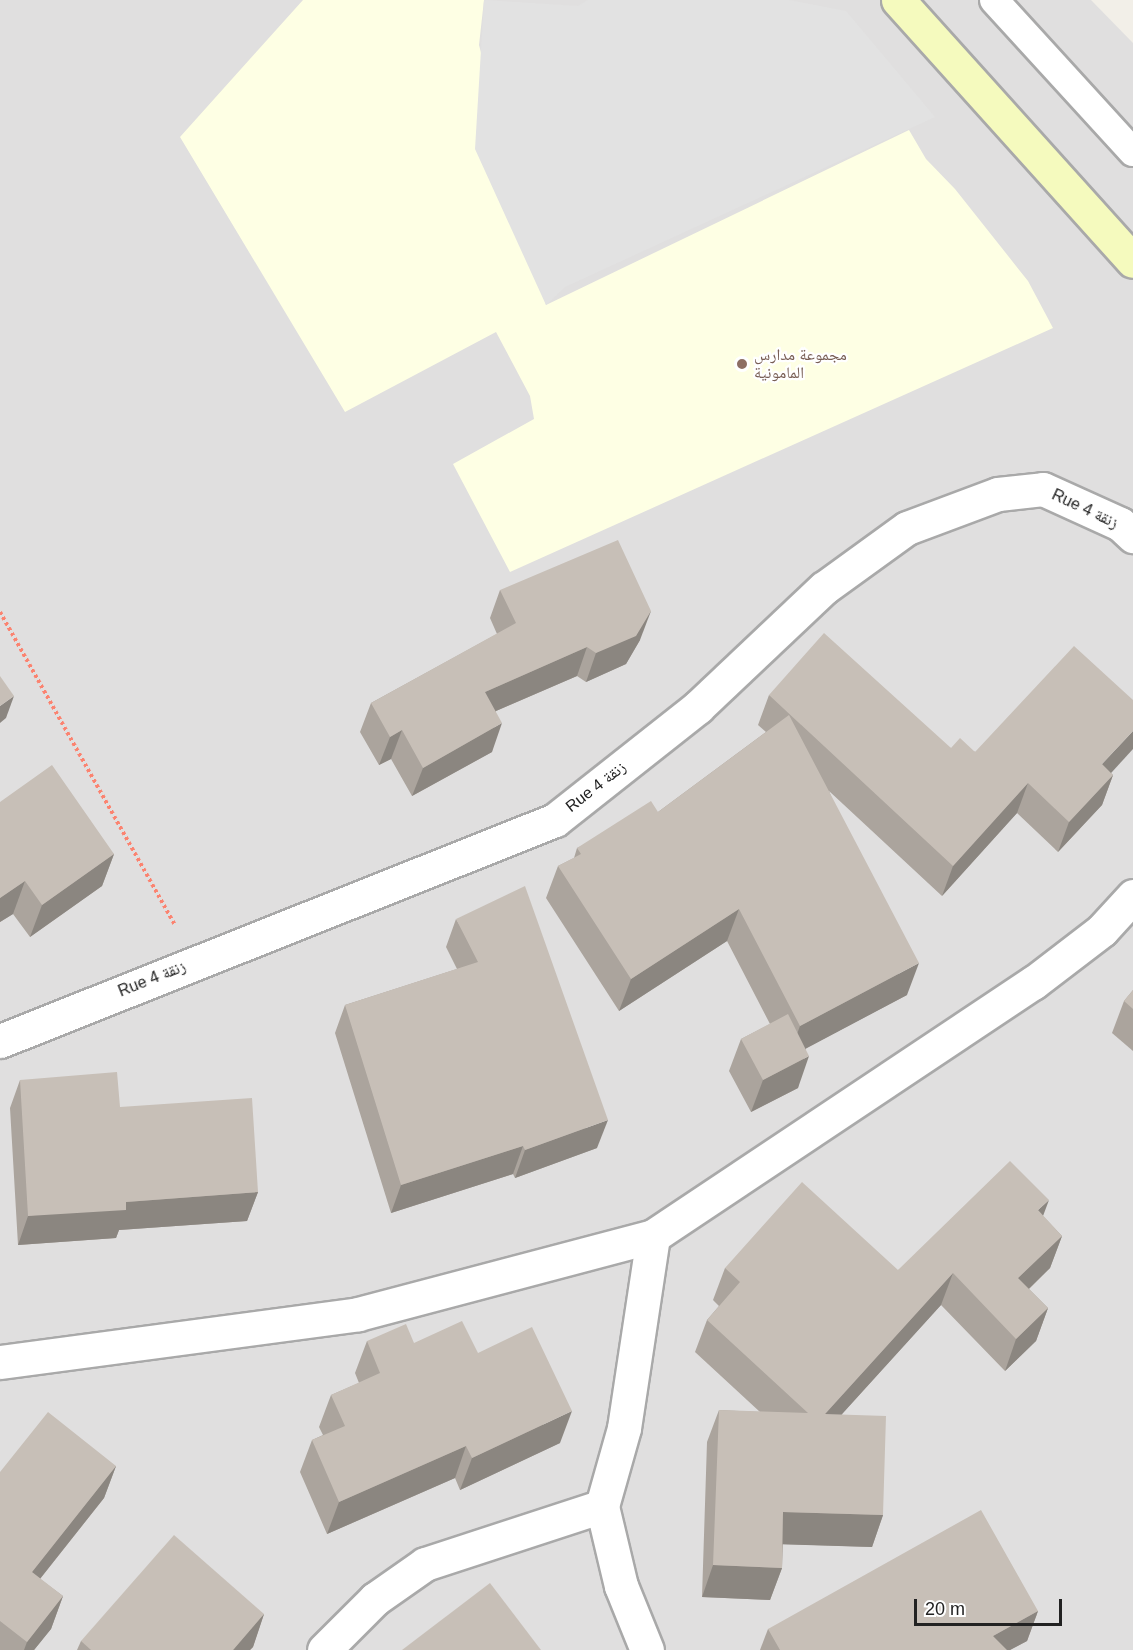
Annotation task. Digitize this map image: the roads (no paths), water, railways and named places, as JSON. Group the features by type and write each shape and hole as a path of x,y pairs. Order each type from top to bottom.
{"main road":[{"path":"898,0 1133,261"}],"street":[{"name":"Rue 4 زنقة","path":"0,1041 195,961 555,820 698,707 824,588 907,528 998,494 1043,489 1120,524 1133,536"},
{"path":"0,1362 358,1314 653,1236 1033,983 1102,930 1133,896"},
{"path":"647,1650 621,1586 602,1506 624,1428 653,1236"},
{"path":"324,1650 375,1599 425,1564 602,1506"}],"lane":[{"path":"994,0 1133,152"}],"place":[{"name":"مجموعة مدارس المامونية","path":"742,364"}]}
